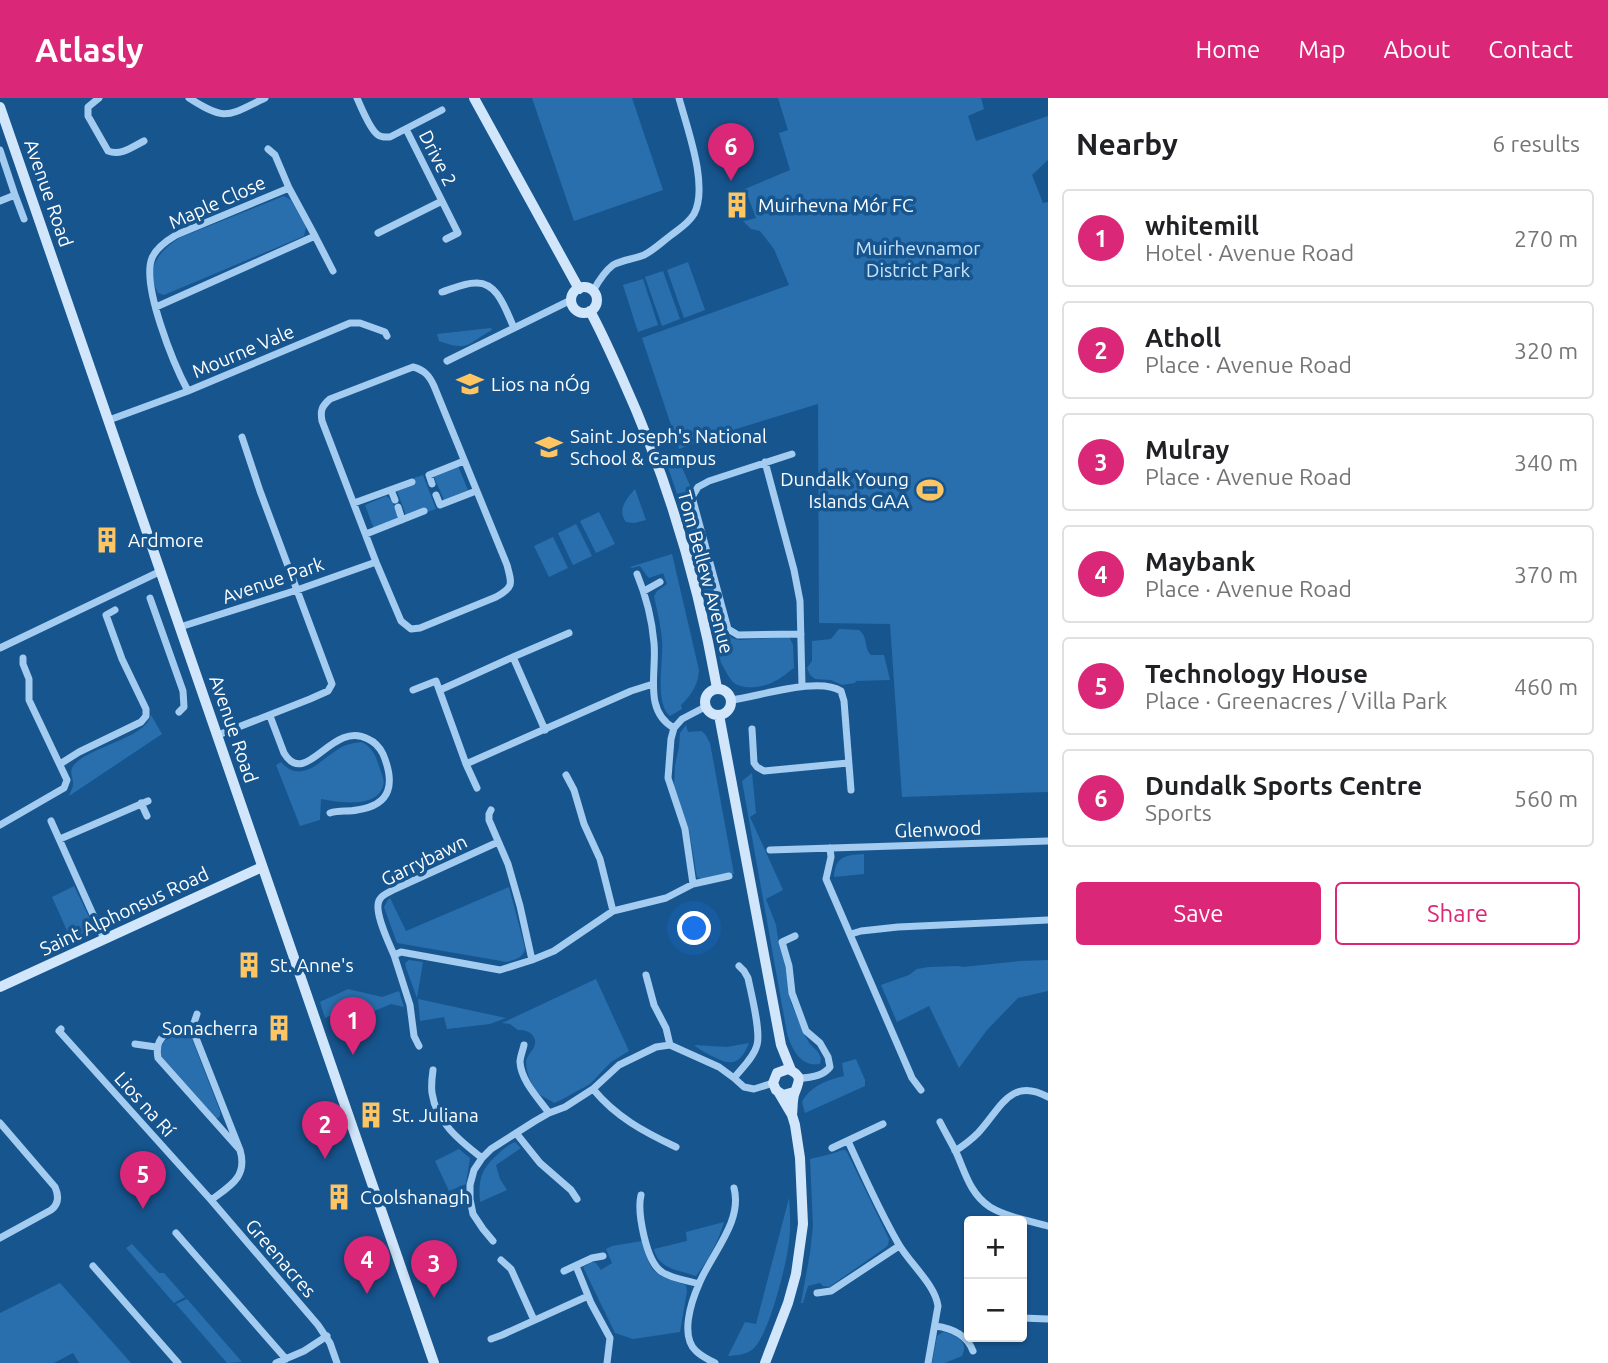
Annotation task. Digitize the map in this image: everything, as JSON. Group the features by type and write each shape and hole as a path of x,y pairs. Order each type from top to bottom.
{"street":[{"path":"99,98 88,107 88,116 108,152 115,154 125,151 144,141"},
{"path":"189,98 218,114 228,115 265,98"},
{"name":"Drive 2","path":"356,98 377,135 382,137 390,137 442,110"},
{"path":"474,98 579,289"},
{"path":"593,291 614,265 644,255 655,248 687,224 695,212 700,184 679,98"},
{"name":"Avenue Road","path":"0,107 434,1363"},
{"name":"Drive 2","path":"406,129 458,233 446,239"},
{"path":"268,149 275,155 289,188"},
{"path":"0,150 24,219"},
{"name":"Maple Close","path":"188,391 169,349 151,286 151,259 161,246 176,235 289,188 333,271"},
{"path":"0,201 15,195"},
{"name":"Drive 2","path":"378,233 442,201"},
{"path":"156,307 316,236"},
{"path":"442,292 474,283 488,284 496,292 514,328"},
{"path":"447,361 571,300 579,289 593,291 597,302 587,313 579,311 571,300"},
{"name":"Tom Bellew Avenue","path":"590,311 634,404 659,469 697,593 717,688"},
{"name":"Mourne Vale","path":"109,420 188,391 350,323 360,323 385,332 387,336"},
{"path":"413,368 421,369 434,386 476,491 507,565 511,582 508,590 420,628 411,629 401,621 376,562 320,411 330,399 413,368"},
{"path":"218,735 328,691 332,684 242,437"},
{"path":"792,454 702,484 694,493 693,502 728,629 738,635 801,634"},
{"path":"432,484 429,475 464,461"},
{"path":"765,462 800,601 802,686"},
{"path":"354,503 412,482"},
{"path":"391,490 402,520"},
{"path":"436,495 440,505 476,491"},
{"path":"366,534 424,511"},
{"name":"Avenue Park","path":"180,627 376,562"},
{"path":"0,648 161,571"},
{"path":"638,573 649,608 654,644 653,691 657,710 668,725 674,728"},
{"path":"644,591 660,582"},
{"path":"150,598 183,691 184,707 179,712"},
{"path":"60,764 141,722 146,716 146,709 122,659 106,615 115,610"},
{"path":"440,690 569,634"},
{"path":"513,657 545,730"},
{"path":"0,825 64,788 67,779 29,700 29,680 23,658"},
{"path":"413,690 436,681 477,789"},
{"path":"183,691 200,684"},
{"path":"466,764 631,691 653,684"},
{"path":"731,700 802,686 835,687 841,691 851,790"},
{"path":"717,688 728,693 731,700 729,709 719,715 710,713 705,707 704,699 711,690 717,688"},
{"path":"693,884 685,828 668,778 674,728 682,719 705,707"},
{"path":"719,715 781,1045 798,1086 794,1092 792,1115 800,1158 803,1224 796,1274 765,1363"},
{"path":"270,716 286,758 295,763 309,762 338,739 352,735 373,740 381,751 390,779 390,789 383,799 371,807 356,811 340,810 330,813"},
{"path":"752,729 754,763 764,771 848,763"},
{"path":"566,775 600,859 612,911"},
{"path":"60,839 145,802 147,816"},
{"name":"Garrybawn","path":"491,810 488,814 489,820 508,864 532,960"},
{"path":"51,821 104,939"},
{"name":"Glenwood","path":"770,850 1048,841"},
{"name":"Garrybawn","path":"419,1046 414,1036 410,1005 377,905 383,895 498,842"},
{"path":"830,848 831,857 826,879 912,1078 921,1090"},
{"name":"Saint Alphonsus Road","path":"0,987 262,867"},
{"path":"394,955 401,952 500,970 554,951 612,911 666,898 693,884 729,876"},
{"path":"851,934 898,927 1048,920"},
{"path":"778,1072 784,1069 807,1078 825,1073 830,1067 820,1043 806,1031 792,993 789,966 782,942 795,936"},
{"path":"734,1077 758,1044 748,978 739,966"},
{"path":"646,975 654,1005 666,1028 670,1045"},
{"path":"191,1032 197,1014"},
{"name":"Lios na Rí","path":"61,1029 59,1031 211,1200"},
{"path":"211,1200 238,1178 243,1161 240,1150 196,1038 190,1030 183,1029 172,1031 161,1038 156,1047 161,1063 240,1150"},
{"path":"135,1044 156,1047"},
{"path":"524,1045 520,1061 525,1077 549,1113"},
{"path":"494,1241 473,1214 470,1199 474,1170 482,1158 516,1133 593,1089 619,1065 656,1047 670,1045 719,1067 744,1087 776,1088 787,1095 794,1092"},
{"path":"781,1045 778,1072 775,1076 776,1088 792,1115"},
{"path":"433,1070 432,1093 440,1116 450,1131 482,1158"},
{"path":"593,1089 628,1122 676,1147"},
{"path":"955,1151 977,1134 1010,1095 1035,1090 1048,1097"},
{"path":"940,1122 970,1187 978,1197 990,1207 1006,1214 1048,1226"},
{"path":"0,1123 55,1187 58,1198 51,1210 0,1238"},
{"path":"832,1148 883,1124"},
{"path":"516,1133 540,1163 571,1190 577,1199"},
{"path":"848,1141 899,1246 932,1288 937,1300 928,1363"},
{"path":"715,1363 694,1350 688,1338 687,1321 699,1283 729,1226 736,1205 734,1188"},
{"path":"641,1195 639,1202 648,1252 660,1272 699,1283"},
{"name":"Greenacres","path":"211,1200 327,1336 337,1363"},
{"path":"176,1233 286,1359"},
{"path":"817,1293 831,1291 899,1246"},
{"path":"564,1271 603,1256"},
{"path":"501,1260 511,1269 534,1320"},
{"path":"93,1266 178,1363"},
{"path":"576,1266 610,1338 607,1363"},
{"path":"491,1339 588,1296"},
{"path":"1027,1318 1048,1319"},
{"path":"935,1326 945,1327 962,1336 973,1351"},
{"path":"276,1363 304,1351 327,1336"}],"green space":[{"path":"532,98 632,98 663,190 574,221"},
{"name":"Muirhevnamor District Park","path":"778,98 981,98 984,109 968,116 976,141 1048,116 1048,160 1032,175 1043,203 1048,202 1048,792 902,797 890,624 819,623 818,404 679,449 642,338 789,285 774,249 760,231 751,229 743,221 756,218 745,189 790,170 779,133 788,130"},
{"path":"284,196 291,200 306,227 304,236 164,295 158,293 153,269 160,255 172,243"},
{"path":"688,262 705,310 684,318 667,270"},
{"path":"663,271 680,319 662,326 645,277"},
{"path":"643,279 658,325 638,332 623,285"},
{"path":"492,330 472,343 463,346 439,341 437,334"},
{"path":"676,454 691,488 690,503 726,633 739,640 788,637 793,645 794,668 771,683 754,687 737,685 721,663 693,542 665,458"},
{"path":"458,466 468,490 444,500 434,477"},
{"path":"423,475 436,509 427,512 425,507 406,515 397,491 416,484 414,478"},
{"path":"635,489 646,520 626,522 623,509"},
{"path":"386,496 394,506 397,519 374,529 365,505"},
{"path":"599,512 615,544 596,553 580,521"},
{"path":"576,524 592,556 573,565 558,533"},
{"path":"553,537 568,568 549,577 534,546"},
{"path":"672,554 699,670 696,685 681,705 682,709 670,716 662,701 662,640 654,596 667,584 663,573 649,578 640,566 630,567"},
{"path":"839,629 859,630 871,655 884,655 890,680 856,681 842,685 831,680 815,679 810,675 807,668 812,661 812,641 831,639"},
{"path":"151,715 162,734 69,796 73,786 71,773 74,765 82,758 139,730"},
{"path":"686,725 688,732 701,731 710,743 734,874 702,879 697,877 689,830 674,786 680,733"},
{"path":"362,742 374,754 382,776 384,784 379,793 373,798 356,802 321,799 320,820 300,826 276,765 281,762 289,769 304,771 343,747"},
{"path":"752,773 756,813 750,817 783,890 766,899 776,925 791,1003 805,1036 821,1058 820,1064 808,1063 798,1056 787,1033 742,781"},
{"path":"864,854 864,874 834,877 839,861 852,855"},
{"path":"74,886 93,925 86,938 73,944 52,897"},
{"path":"509,887 525,948 521,956 507,962 397,943 384,907 390,898 406,931"},
{"path":"409,960 423,962 417,998 406,968 405,963"},
{"path":"1048,960 1048,991 1018,998 987,1030 959,1068 929,1006 897,1022 881,985 909,975 917,969 929,967"},
{"path":"596,979 629,1051 611,1062 590,1084 554,1103 539,1094 528,1075 526,1062 534,1047 534,1036 502,1023"},
{"path":"348,989 382,997 399,991 404,1007 391,1004 360,1017 355,1005 325,1018 320,1002"},
{"path":"418,999 506,1018 490,1024 447,1029 444,1017 420,1021"},
{"path":"180,1033 192,1039 220,1111 218,1118 215,1118 160,1056 164,1041"},
{"path":"749,1043 743,1055 731,1062 711,1056 694,1045 727,1047"},
{"path":"856,1059 865,1086 805,1113 802,1102 805,1096 826,1082 844,1076 842,1063"},
{"path":"515,1142 521,1148 496,1165 507,1190 480,1202 480,1182 484,1171 507,1146"},
{"path":"459,1149 470,1158 466,1184 449,1191 435,1161"},
{"path":"842,1150 847,1152 889,1239 888,1245 829,1287 820,1283 808,1286 801,1303 813,1226 810,1159"},
{"path":"789,1198 788,1251 771,1314 753,1349 744,1354 728,1356 745,1322 756,1324"},
{"path":"724,1222 713,1250 696,1276 670,1268 656,1256 654,1249 687,1241 686,1232"},
{"path":"642,1241 648,1261 655,1272 686,1285 680,1332 633,1339 615,1333 583,1267 592,1262 601,1270 612,1263 606,1249"},
{"path":"132,1244 159,1273 164,1273 185,1297 174,1303 126,1248"},
{"path":"60,1283 131,1363 79,1363 73,1353 54,1363 0,1363 0,1313"},
{"path":"187,1299 242,1362 227,1363 176,1304"},
{"path":"943,1332 963,1343 962,1356 945,1363 932,1363 937,1336"}],"place":[{"name":"Dundalk Sports Centre","path":"731,181"},
{"name":"Muirhevna Mór FC","path":"737,205"},
{"name":"Lios na nÓg","path":"470,384"},
{"name":"Saint Joseph's National School & Campus","path":"549,447"},
{"name":"Dundalk Young Islands GAA","path":"930,490"},
{"name":"Ardmore","path":"107,540"},
{"name":"St. Anne's","path":"249,965"},
{"name":"Sonacherra","path":"279,1028"},
{"name":"whitemill","path":"353,1055"},
{"name":"St. Juliana","path":"371,1115"},
{"name":"Atholl","path":"325,1159"},
{"name":"Coolshanagh","path":"339,1197"},
{"name":"Technology House","path":"143,1209"},
{"name":"Maybank","path":"367,1294"},
{"name":"Mulray","path":"434,1298"}]}
